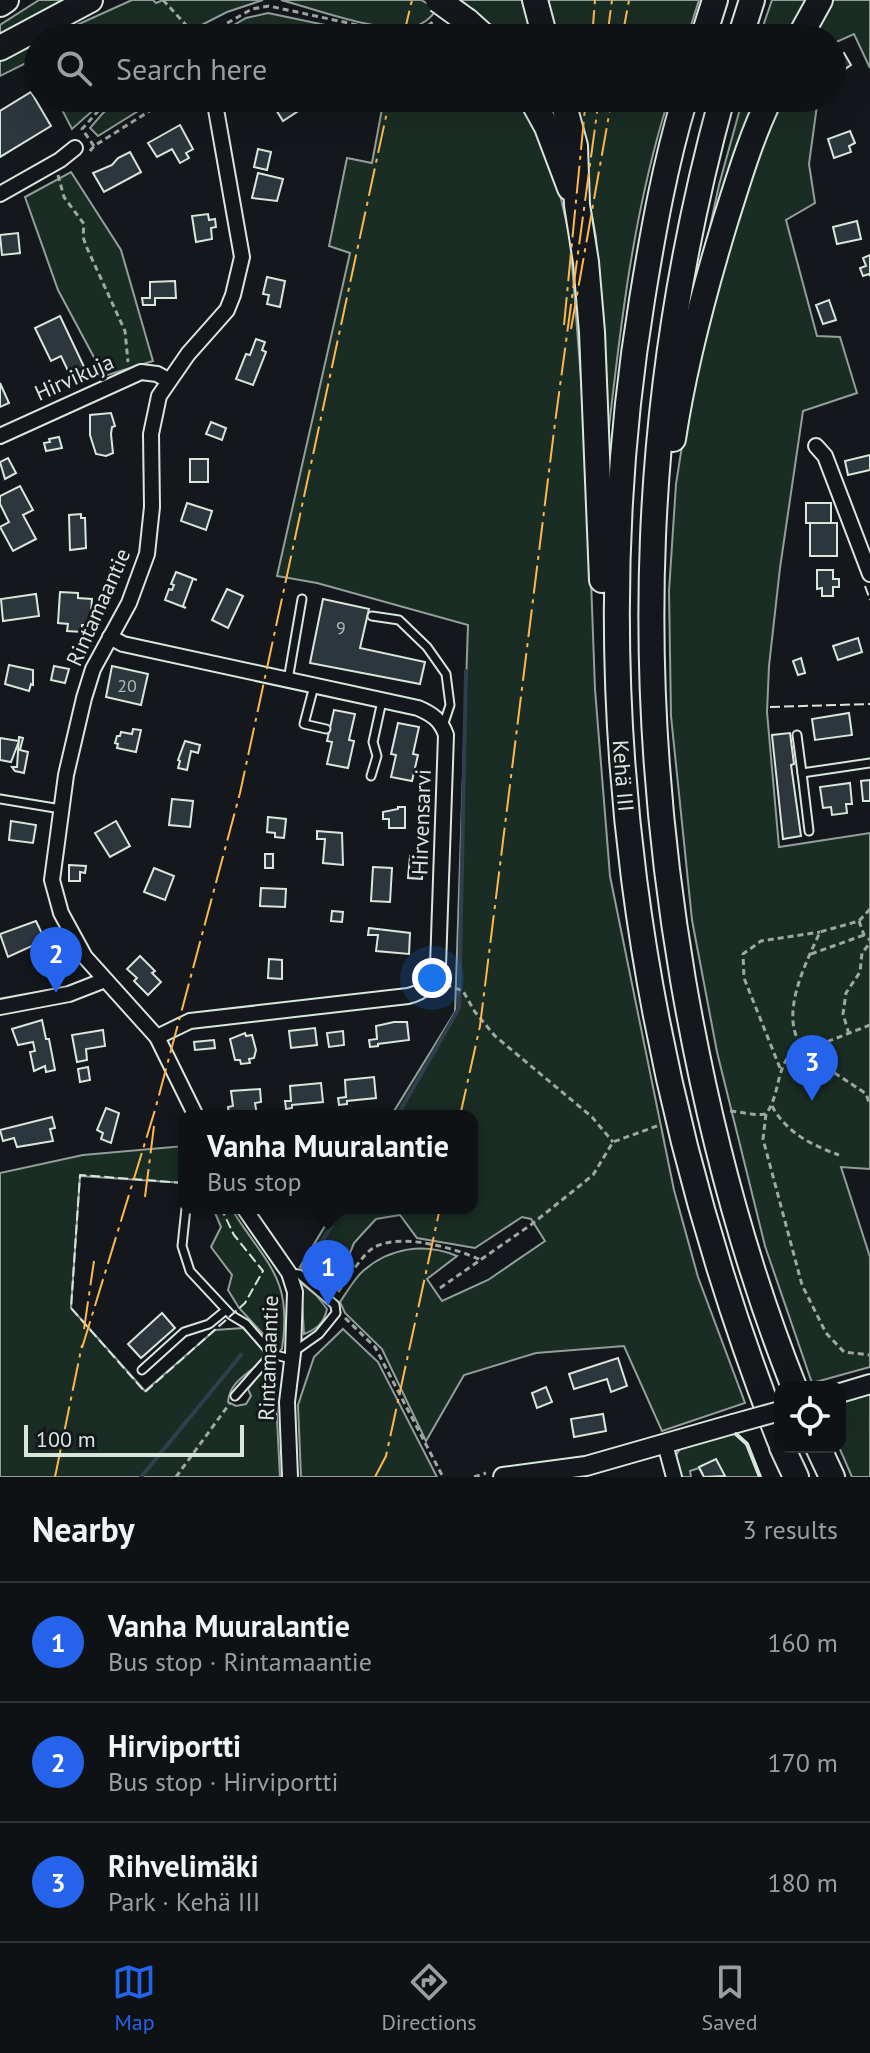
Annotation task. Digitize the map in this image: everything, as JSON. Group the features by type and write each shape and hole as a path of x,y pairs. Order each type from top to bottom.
{"highway":[{"path":"0,4 6,0"},
{"path":"535,0 541,24"},
{"path":"707,24 715,0"},
{"path":"744,24 752,0"},
{"path":"807,24 820,0"},
{"path":"46,24 90,1"},
{"path":"437,10 470,24"},
{"path":"0,48 24,35"},
{"path":"539,112 577,205"},
{"path":"566,112 575,146 577,205 592,332 604,619 617,685"},
{"name":"Kehä III","path":"682,112 661,196 634,348 620,502 615,617 627,829 643,945 696,1191 751,1367 774,1426"},
{"name":"Kehä III","path":"718,112 694,209 658,437 650,657 661,824 691,1025 728,1190 750,1264 792,1381"},
{"path":"651,584 674,433 690,355 715,255 740,175 765,112"},
{"path":"785,1453 796,1477"},
{"path":"821,1453 832,1477"}],"street":[{"name":"Rintamaantie","path":"193,1110 157,1037 85,957 61,913 52,880 66,775 84,698 93,669 129,603 147,554 152,507 151,434 159,396 168,380 227,310 242,257 216,112"},
{"path":"0,194 82,150"},
{"name":"Hirvikuja","path":"0,436 141,372 157,374 168,380"},
{"path":"816,446 825,456 870,574"},
{"path":"110,637 123,644 418,708 432,715 443,726"},
{"name":"Hirvensarvi","path":"157,1037 190,1021 408,996 426,989 435,977 438,966 446,735 443,726"},
{"path":"0,1007 69,994 105,980"},
{"name":"Rintamaantie","path":"248,1214 289,1273 295,1292 293,1356 287,1402 290,1477"},
{"path":"846,1392 870,1384"},
{"path":"503,1477 586,1466 774,1413"},
{"path":"665,1444 674,1477"}],"lane":[{"path":"288,680 302,599"},
{"path":"372,616 399,620 427,647 446,674 450,705 443,726"},
{"path":"314,686 304,724 326,729"},
{"path":"371,776 377,756 373,742 382,701"},
{"path":"797,735 809,831"},
{"path":"802,773 870,763"},
{"path":"0,799 61,809"},
{"path":"185,1214 182,1246 190,1271 226,1310 246,1324 272,1354 293,1356 319,1334 336,1313 332,1300 299,1274 289,1273"},
{"path":"142,1370 184,1332 209,1324 226,1310"},
{"path":"235,1396 272,1354"}],"path":[{"path":"163,0 185,24"},
{"path":"225,24 252,9 269,6 353,24"},
{"path":"94,146 82,129 97,112"},
{"path":"82,150 94,146 148,112"},
{"path":"57,171 64,197 84,224 83,237 87,248 125,331 129,376"},
{"path":"780,1068 744,978 743,954 761,941 820,932 859,921 870,909"},
{"path":"849,1034 843,1014 846,993 860,972 862,953 870,941 859,921"},
{"path":"820,932 795,989 794,1027 804,1049 866,1094 870,1105"},
{"path":"810,954 864,935"},
{"path":"449,986 463,991 495,1036 592,1117 613,1142"},
{"path":"870,1025 788,1057 780,1068 775,1101 766,1114 763,1139 802,1285 826,1333 844,1352 870,1355"},
{"path":"772,1106 778,1118 801,1139 839,1155"},
{"path":"730,1111 766,1114"},
{"path":"440,1288 532,1224 593,1175 613,1142 657,1126"},
{"path":"332,1300 372,1248 397,1241 456,1248 481,1260"},
{"path":"336,1313 375,1347 443,1477"},
{"path":"176,1477 235,1396"}],"green space":[{"path":"39,0 73,0 0,38 0,25"},
{"path":"132,0 153,0 156,3 163,0 263,0 204,24 79,24"},
{"path":"281,0 421,0 437,9 421,24 369,24"},
{"path":"457,0 522,0 529,24 485,24"},
{"path":"545,0 699,0 691,24 551,24"},
{"path":"772,0 809,0 796,24 764,24"},
{"path":"829,0 870,0 870,68 854,34 846,38 846,24 815,24"},
{"path":"268,13 320,24 236,24"},
{"path":"24,49 24,64 0,76 0,60"},
{"path":"63,112 91,112 72,129"},
{"path":"137,112 98,136 90,128 103,113"},
{"path":"381,112 529,112 554,168 570,238 586,443 595,689 610,876 674,1190 698,1277 745,1403 662,1431 624,1346 536,1353 464,1375 426,1441 382,1349 345,1313 340,1302 360,1274 395,1252 432,1249 457,1256 427,1279 442,1301 488,1280 545,1241 531,1219 522,1217 475,1248 417,1238 400,1215 376,1219 354,1243 338,1282 332,1285 300,1267 332,1214 478,1214 478,1110 395,1110 455,1012 468,625 317,583 277,576 350,253 329,246 347,158 372,163"},
{"path":"573,112 665,112 637,227 607,445 596,237"},
{"path":"739,112 757,112 689,324 719,185"},
{"path":"773,112 816,112 809,164 815,203 786,220 817,336 840,337 857,393 803,411 780,568 767,712 779,847 870,833 870,1169 841,1167 870,1257 870,1367 819,1381 811,1381 765,1246 717,1052 692,920 671,716 669,591 676,484 693,376 743,194"},
{"path":"71,172 121,250 153,361 104,376 58,290 25,197"},
{"path":"178,1147 178,1183 80,1176 71,1308 145,1391 215,1330 243,1328 267,1353 234,1386 228,1402 236,1406 246,1404 251,1396 248,1389 259,1375 270,1372 275,1380 280,1477 0,1477 0,1173 83,1155"},
{"path":"216,1214 235,1214 274,1272 284,1304 282,1349 279,1351 239,1308 228,1290 232,1275 211,1247 221,1227"},
{"path":"301,1283 327,1309 319,1325 304,1334"},
{"path":"343,1329 378,1362 437,1477 301,1477 298,1405 314,1357"},
{"path":"870,1394 870,1477 852,1477 842,1453 846,1453 846,1401"},
{"path":"736,1434 747,1444 760,1477 704,1477 699,1468 690,1471 691,1477 679,1477 675,1459 685,1445"}],"building":[{"path":"24,96 24,112 43,112 51,126 0,157 0,111"},
{"path":"277,112 297,112 283,121"},
{"path":"180,125 193,149 186,153 189,158 180,163 172,149 157,157 148,143"},
{"path":"850,131 855,143 849,146 851,152 834,158 828,139"},
{"path":"258,149 271,152 267,170 254,167"},
{"path":"130,152 141,172 104,192 93,173 112,165"},
{"path":"258,173 283,179 277,201 252,198"},
{"path":"208,214 209,220 215,219 216,227 211,228 212,239 196,242 192,216"},
{"path":"857,221 861,239 837,244 833,227"},
{"path":"18,233 20,253 2,255 0,235"},
{"path":"870,255 870,276 863,276 860,268 866,266 863,258"},
{"path":"267,277 285,281 280,307 267,304 269,295 263,294"},
{"path":"175,281 176,298 155,298 155,305 143,305 142,298 150,298 150,282"},
{"path":"829,300 836,320 823,324 816,305"},
{"path":"60,316 86,371 71,377 61,356 51,361 35,328"},
{"path":"256,339 265,342 262,350 266,352 253,385 236,379"},
{"path":"0,383 9,403 0,407"},
{"path":"111,413 115,426 111,434 113,453 106,456 96,454 90,435 90,415"},
{"path":"211,422 226,428 222,440 206,434"},
{"path":"59,437 62,448 46,451 44,443"},
{"path":"870,455 870,470 848,475 845,461"},
{"path":"8,458 16,473 5,479 0,462"},
{"path":"190,459 208,459 208,482 190,482"},
{"path":"20,486 33,510 23,515 36,539 13,551 0,527 9,522 0,504 0,496"},
{"path":"187,503 212,511 206,530 181,521"},
{"path":"806,503 831,503 831,523 806,523"},
{"path":"81,514 81,518 85,518 86,548 70,550 69,515"},
{"path":"810,523 837,523 837,556 810,556"},
{"path":"817,570 833,570 833,579 839,579 839,587 833,587 833,596 822,596 822,588 817,589"},
{"path":"176,572 197,580 193,579 183,606 186,608 165,600 174,585 171,584"},
{"path":"227,589 243,596 228,628 212,620"},
{"path":"60,592 78,593 78,598 92,599 90,625 82,625 82,632 67,631 68,624 58,623"},
{"path":"36,594 39,616 3,621 1,599"},
{"path":"323,599 369,609 360,648 425,662 420,684 310,663"},
{"path":"858,638 862,652 838,660 833,646"},
{"path":"801,658 805,673 798,675 793,661"},
{"path":"9,665 33,670 33,685 29,691 5,684"},
{"path":"54,666 69,669 65,683 51,680"},
{"path":"112,666 148,674 141,705 106,697"},
{"path":"334,710 355,714 349,740 354,741 348,768 327,764 332,742 327,741"},
{"path":"849,713 852,735 815,740 812,719"},
{"path":"398,723 419,727 413,754 418,755 412,781 391,777 396,755 391,754"},
{"path":"133,729 141,730 136,752 117,748 117,736 121,732 132,734"},
{"path":"790,733 794,764 791,765 801,836 783,839 772,735"},
{"path":"19,737 23,738 20,750 28,752 24,773 12,767 17,767"},
{"path":"0,738 19,741 11,762 0,760"},
{"path":"185,741 200,745 198,753 191,751 187,770 178,768"},
{"path":"870,780 870,801 863,801 861,781"},
{"path":"850,783 852,804 846,804 847,813 832,815 831,807 823,808 820,787"},
{"path":"172,799 193,801 190,827 169,825"},
{"path":"405,807 405,828 389,828 389,819 383,819 383,812"},
{"path":"268,817 286,819 284,838 267,832"},
{"path":"11,821 36,825 33,843 9,840"},
{"path":"116,821 130,846 110,857 95,833"},
{"path":"317,831 342,833 343,865 323,863 325,839 317,839"},
{"path":"265,854 273,854 273,868 265,868"},
{"path":"410,856 423,857 422,879 408,878"},
{"path":"69,865 86,866 85,873 80,872 80,881 69,881"},
{"path":"373,867 392,868 390,902 371,901"},
{"path":"154,868 174,876 165,900 144,892"},
{"path":"261,888 286,889 285,907 260,906"},
{"path":"332,911 343,912 342,922 331,921"},
{"path":"36,921 45,940 8,957 0,934"},
{"path":"369,928 410,933 409,954 376,951 378,935 368,935"},
{"path":"140,956 161,982 148,995 127,969"},
{"path":"269,959 282,960 282,979 268,978"},
{"path":"42,1020 55,1070 46,1072 45,1066 34,1071 30,1052 35,1051 33,1042 18,1045 12,1029"},
{"path":"407,1022 409,1040 370,1047 369,1040 377,1039 376,1026"},
{"path":"315,1028 317,1045 291,1048 289,1031"},
{"path":"103,1030 105,1046 86,1049 87,1060 77,1062 72,1035"},
{"path":"343,1031 344,1045 329,1047 327,1033"},
{"path":"245,1033 246,1036 252,1035 256,1050 254,1058 249,1059 250,1063 241,1064 240,1060 235,1060 230,1039"},
{"path":"214,1040 215,1048 195,1050 194,1042"},
{"path":"88,1067 90,1080 80,1082 78,1069"},
{"path":"374,1077 376,1098 347,1101 347,1104 339,1105 338,1098 346,1097 345,1080"},
{"path":"321,1083 323,1102 292,1105 292,1108 286,1109 285,1101 291,1101 290,1086"},
{"path":"260,1089 261,1102 255,1103 256,1110 228,1110 228,1107 233,1106 231,1091"},
{"path":"106,1108 119,1113 111,1143 101,1139 103,1133 97,1130"},
{"path":"52,1117 55,1128 50,1129 53,1141 17,1147 14,1138 3,1141 0,1130"},
{"path":"162,1313 175,1328 141,1358 128,1344"},
{"path":"618,1358 627,1386 611,1392 607,1379 574,1389 569,1374"},
{"path":"546,1387 552,1402 537,1408 532,1393"},
{"path":"603,1414 606,1431 574,1437 571,1419"},
{"path":"716,1459 725,1476 704,1477 699,1467"}],"waterway":[{"path":"400,1110 459,1008 466,671"},
{"path":"307,1267 338,1214"},
{"path":"141,1477 241,1355"}],"fence":[{"path":"865,586 870,600"},
{"path":"770,707 870,704"},
{"path":"178,1183 80,1175 71,1308 145,1392 245,1303 263,1271 234,1235 224,1214"}],"wall":[{"path":"736,1434 747,1444 760,1477"}],"power":[{"path":"406,24 412,0"},
{"path":"593,24 595,0"},
{"path":"609,24 612,0"},
{"path":"625,24 629,0"},
{"path":"82,1348 155,1110 240,793 387,112"},
{"path":"564,325 585,112"},
{"path":"461,1110 480,1026 597,112"},
{"path":"571,329 610,112"},
{"path":"145,1197 154,1126"},
{"path":"375,1477 386,1456 439,1214"},
{"path":"84,1329 94,1261"},
{"path":"55,1477 82,1345"}],"place":[{"name":"Hirviportti","path":"56,993"},
{"name":"Rihvelimäki","path":"812,1101"},
{"name":"Vanha Muuralantie","path":"328,1306"}]}
